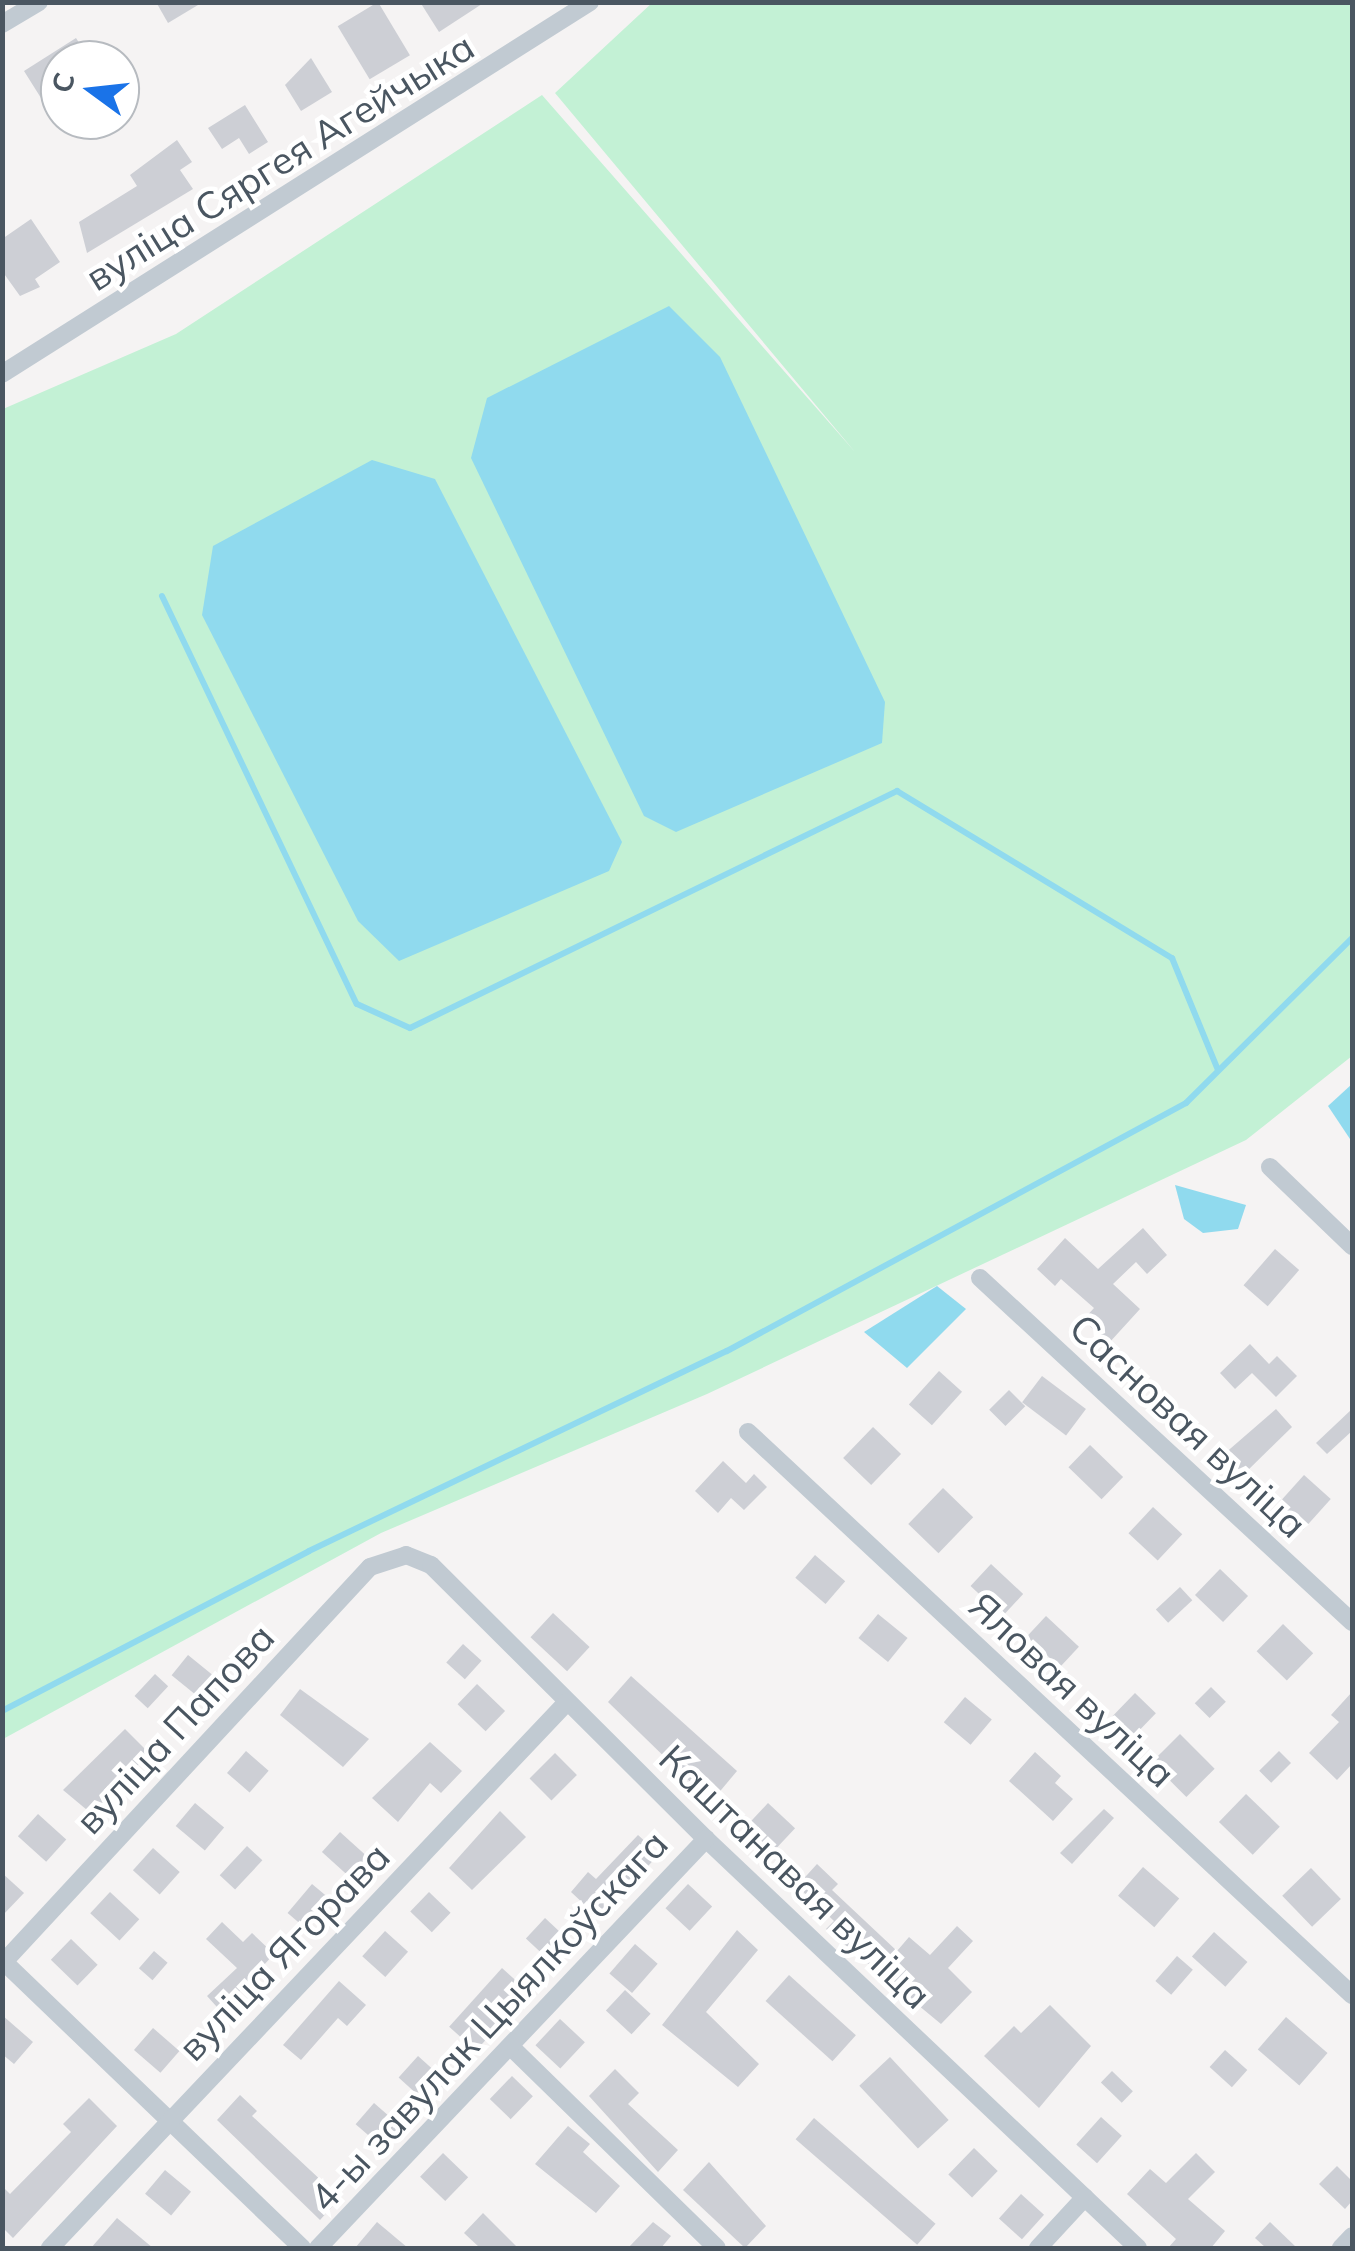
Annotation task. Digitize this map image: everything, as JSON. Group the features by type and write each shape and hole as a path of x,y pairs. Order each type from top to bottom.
{"street":[{"path":"2,24 40,2"},
{"name":"вуліца Сяргея Агейчыка","path":"2,374 590,2"},
{"path":"1270,1167 1352,1246"},
{"name":"Сасновая вуліца","path":"980,1278 1352,1622"},
{"name":"Яловая вуліца","path":"748,1432 1352,1995"},
{"name":"Каштанавая вуліца","path":"406,1556 431,1566 706,1839 1138,2248"},
{"name":"вуліца Папова","path":"3,1962 370,1566 406,1556"},
{"name":"вуліца Ягорава","path":"50,2248 567,1702"},
{"name":"4-ы завулак Цыялкоўскага","path":"318,2248 512,2048 706,1839"},
{"path":"3,1962 302,2248"},
{"path":"512,2048 717,2248"},
{"path":"1038,2248 1085,2196"},
{"path":"1341,2248 1352,2236"}],"green space":[{"path":"653,2 1352,3 1352,1056 1246,1140 707,1394 381,1533 3,1739 3,409 176,334 542,95 855,452 555,93"}],"water":[{"path":"669,306 720,357 885,702 882,743 676,832 644,816 471,458 487,398"},
{"path":"372,460 435,479 622,842 609,871 399,961 358,921 202,615 213,546"},
{"path":"1352,1084 1352,1142 1328,1106"},
{"path":"1175,1185 1246,1205 1238,1229 1203,1233 1184,1219"},
{"path":"937,1286 966,1309 907,1368 864,1332"}],"building":[{"path":"156,2 203,2 168,23"},
{"path":"378,2 410,55 370,79 338,26"},
{"path":"420,2 485,2 439,32"},
{"path":"311,58 332,92 301,111 285,85"},
{"path":"40,61 40,96 24,71"},
{"path":"245,105 268,142 249,154 239,138 222,149 208,128"},
{"path":"177,140 192,162 180,170 193,189 87,253 79,222 137,186 130,175"},
{"path":"31,219 60,262 35,279 40,287 20,296 2,271 2,239"},
{"path":"1143,1228 1167,1255 1147,1274 1136,1262 1113,1284 1140,1309 1109,1343 1083,1320 1094,1308 1061,1279 1055,1286 1037,1269 1065,1238 1098,1269"},
{"path":"1275,1249 1299,1270 1268,1306 1244,1285"},
{"path":"1250,1344 1269,1364 1277,1356 1297,1376 1276,1397 1252,1373 1235,1389 1220,1373"},
{"path":"939,1371 962,1392 932,1425 909,1404"},
{"path":"1042,1376 1086,1409 1066,1435 1022,1402"},
{"path":"1009,1390 1025,1406 1005,1426 989,1410"},
{"path":"1276,1409 1292,1427 1244,1474 1223,1455"},
{"path":"1352,1409 1352,1431 1327,1454 1316,1443"},
{"path":"873,1427 901,1454 871,1485 843,1458"},
{"path":"1090,1445 1123,1477 1102,1499 1068,1467"},
{"path":"723,1461 746,1483 754,1474 767,1487 744,1510 731,1498 718,1513 695,1491"},
{"path":"1304,1475 1331,1499 1303,1530 1276,1506"},
{"path":"943,1488 973,1517 938,1553 908,1524"},
{"path":"1153,1507 1182,1534 1158,1561 1128,1533"},
{"path":"815,1555 845,1581 826,1604 795,1578"},
{"path":"991,1564 1023,1594 1003,1616 971,1586"},
{"path":"1220,1569 1248,1596 1223,1622 1195,1595"},
{"path":"1180,1587 1192,1600 1168,1623 1156,1610"},
{"path":"553,1613 590,1647 567,1671 530,1637"},
{"path":"878,1614 908,1638 888,1662 858,1638"},
{"path":"1046,1616 1079,1647 1060,1667 1027,1636"},
{"path":"1283,1624 1313,1653 1287,1681 1257,1651"},
{"path":"463,1644 482,1661 465,1679 446,1663"},
{"path":"188,1655 219,1680 203,1700 172,1675"},
{"path":"155,1674 168,1686 148,1708 135,1696"},
{"path":"631,1676 737,1771 711,1802 608,1702"},
{"path":"477,1684 505,1711 486,1731 458,1704"},
{"path":"1211,1687 1226,1702 1210,1718 1195,1703"},
{"path":"300,1689 369,1739 343,1767 280,1715"},
{"path":"1352,1692 1352,1764 1337,1780 1309,1753 1339,1722 1331,1715"},
{"path":"1135,1693 1156,1713 1129,1740 1109,1720"},
{"path":"965,1697 992,1719 971,1745 944,1722"},
{"path":"125,1729 149,1753 93,1815 63,1790"},
{"path":"1180,1734 1215,1769 1186,1797 1152,1762"},
{"path":"430,1742 462,1771 441,1793 430,1783 398,1822 372,1798"},
{"path":"246,1751 269,1771 250,1793 227,1773"},
{"path":"1279,1751 1291,1763 1271,1783 1259,1771"},
{"path":"1035,1752 1061,1776 1055,1783 1073,1799 1053,1821 1009,1781"},
{"path":"555,1753 577,1775 551,1800 530,1778"},
{"path":"1246,1794 1280,1827 1253,1855 1219,1822"},
{"path":"195,1803 224,1827 205,1850 176,1826"},
{"path":"768,1803 795,1828 770,1855 743,1830"},
{"path":"1104,1809 1114,1818 1072,1864 1060,1853"},
{"path":"500,1811 526,1837 472,1890 449,1868"},
{"path":"38,1814 66,1839 46,1862 18,1836"},
{"path":"340,1832 368,1857 350,1877 322,1852"},
{"path":"638,1835 659,1854 600,1919 571,1892 588,1872 596,1879"},
{"path":"247,1846 262,1860 235,1890 220,1875"},
{"path":"153,1848 180,1872 160,1894 133,1870"},
{"path":"817,1864 838,1884 832,1890 897,1951 909,1937 930,1955 957,1926 973,1941 948,1968 972,1992 941,2024 826,1929 834,1921 797,1886"},
{"path":"1143,1867 1179,1898 1154,1927 1118,1896"},
{"path":"1311,1868 1341,1899 1312,1927 1282,1896"},
{"path":"2,1873 24,1893 2,1916"},
{"path":"312,1884 331,1900 307,1929 288,1913"},
{"path":"688,1884 712,1907 690,1931 665,1908"},
{"path":"110,1892 139,1919 119,1940 90,1913"},
{"path":"429,1892 451,1913 432,1932 410,1911"},
{"path":"545,1918 573,1944 554,1964 526,1938"},
{"path":"222,1922 243,1942 252,1933 274,1954 239,1992 246,1999 226,2017 207,1996 237,1968 206,1939"},
{"path":"737,1930 758,1950 706,2012 759,2064 738,2087 662,2025"},
{"path":"385,1931 408,1952 385,1977 362,1956"},
{"path":"1214,1932 1247,1962 1225,1987 1192,1957"},
{"path":"71,1939 98,1965 77,1986 51,1960"},
{"path":"635,1944 658,1964 632,1993 609,1973"},
{"path":"154,1951 168,1963 152,1980 139,1968"},
{"path":"1177,1956 1193,1970 1171,1995 1155,1981"},
{"path":"502,1968 529,1992 476,2051 449,2027"},
{"path":"789,1975 856,2035 832,2061 766,2001"},
{"path":"339,1981 366,2005 347,2026 338,2018 301,2060 283,2045"},
{"path":"625,1990 651,2014 632,2034 606,2010"},
{"path":"1050,2005 1091,2046 1039,2108 984,2056 1014,2026 1021,2033"},
{"path":"2,2015 33,2042 14,2064 2,2054"},
{"path":"1286,2017 1328,2053 1299,2086 1258,2049"},
{"path":"560,2019 585,2042 560,2069 535,2045"},
{"path":"153,2028 179,2051 160,2073 134,2050"},
{"path":"1225,2050 1247,2070 1232,2087 1210,2067"},
{"path":"418,2056 447,2082 428,2104 399,2078"},
{"path":"890,2057 949,2120 918,2149 859,2086"},
{"path":"615,2069 639,2093 628,2104 678,2150 658,2172 589,2096"},
{"path":"1112,2071 1133,2091 1122,2103 1101,2083"},
{"path":"512,2076 533,2096 511,2119 490,2099"},
{"path":"240,2095 257,2111 252,2116 340,2198 320,2220 217,2120"},
{"path":"89,2098 117,2126 13,2238 2,2227 2,2186 10,2194 71,2132 63,2124"},
{"path":"374,2103 403,2128 384,2149 356,2124"},
{"path":"1101,2117 1122,2136 1097,2163 1076,2144"},
{"path":"814,2118 936,2224 917,2245 796,2139"},
{"path":"568,2126 590,2144 583,2152 620,2186 596,2213 535,2164"},
{"path":"974,2148 998,2171 972,2198 948,2175"},
{"path":"443,2153 468,2177 445,2201 420,2177"},
{"path":"1196,2153 1215,2172 1188,2199 1225,2231 1211,2248 1168,2248 1176,2239 1127,2194 1150,2169 1166,2183"},
{"path":"709,2162 766,2226 745,2248 683,2190"},
{"path":"1337,2166 1352,2181 1352,2201 1345,2209 1319,2184"},
{"path":"165,2170 191,2192 171,2216 145,2194"},
{"path":"1021,2194 1044,2215 1022,2239 999,2219"},
{"path":"483,2213 518,2248 480,2248 464,2233"},
{"path":"117,2218 153,2248 91,2248"},
{"path":"377,2222 408,2248 355,2248"},
{"path":"653,2222 671,2236 661,2248 628,2248"},
{"path":"1270,2222 1297,2248 1266,2248 1255,2238"}],"waterway":[{"path":"162,596 357,1004 410,1028 897,791 1172,958 1218,1070"},
{"path":"2,1711 309,1551 727,1351 1186,1103 1352,938"}]}
